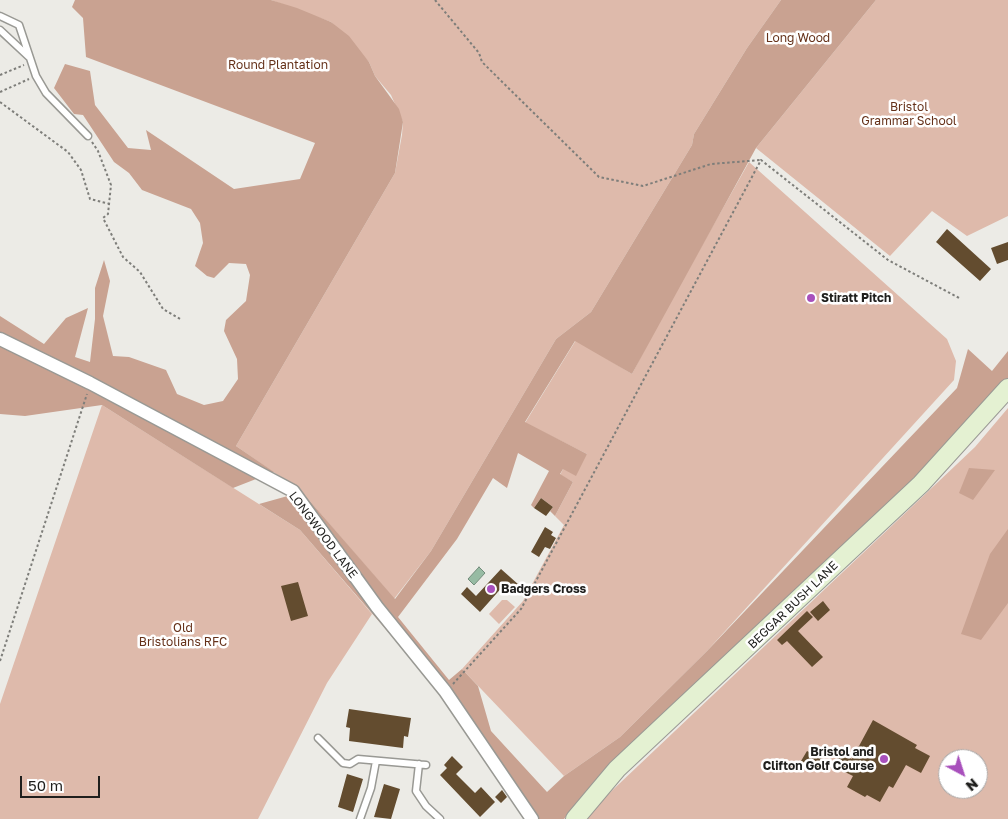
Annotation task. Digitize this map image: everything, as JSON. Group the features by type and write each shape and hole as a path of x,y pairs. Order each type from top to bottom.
{"main road":[{"name":"BEGGAR BUSH LANE","path":"575,819 617,769 921,484 1008,388"}],"street":[{"name":"LONGWOOD LANE","path":"0,338 90,383 293,491 378,608 445,691 532,819"}],"lane":[{"path":"0,16 19,25 36,76 46,93 88,136"},
{"path":"0,30 31,60"},
{"path":"318,738 343,763 350,764 358,759 423,764 416,791 426,806 440,819"},
{"path":"360,819 371,788 376,761"}],"path":[{"path":"435,0 480,53 482,62 599,177 643,186 710,164 761,160 888,260 961,299"},
{"path":"0,75 31,60"},
{"path":"0,92 36,76"},
{"path":"0,102 68,152 82,170 90,199 110,204"},
{"path":"88,136 98,151 111,185 108,214 102,218 123,257 140,272 163,309 182,320"},
{"path":"445,691 462,675 521,609 761,160"},
{"path":"0,661 90,383"}],"green space":[{"name":"Round Plantation","path":"75,0 271,0 297,8 331,22 349,36 369,62 375,76 399,109 403,122 395,173 236,446 274,472 233,488 102,405 25,416 0,414 0,316 44,344 66,318 88,308 75,357 90,362 95,319 95,288 104,260 110,281 103,316 113,356 129,357 166,370 177,394 204,405 223,401 238,379 237,359 224,331 226,320 246,301 250,275 246,264 229,263 214,278 207,276 195,266 203,243 200,223 191,209 142,190 129,173 114,162 83,115 74,114 54,88 65,64 90,71 95,105 128,148 151,150 146,130 234,189 300,179 315,143 86,57 83,18 72,7"},
{"path":"271,0 781,0 747,48 694,134 692,145 591,312 556,339 431,551 394,599 302,492 236,446 395,173 402,135 403,122 391,95 375,76 369,62 331,22"},
{"name":"Long Wood","path":"781,0 876,0 756,148 632,374 575,341 525,422 587,454 576,476 563,469 560,474 573,482 555,516 550,511 553,507 541,498 534,508 531,505 549,471 518,453 507,488 493,478 457,539 398,617 449,680 462,669 478,686 491,731 547,792 564,776 620,737 707,651 957,388 968,349 992,371 1008,351 1008,379 966,432 608,770 564,819 528,819 452,706 300,530 259,504 302,492 395,599 431,551 556,339 591,312 692,145 694,134 747,48"},
{"name":"Bristol Grammar School","path":"876,0 1008,0 1008,216 967,236 932,211 890,256 756,148"},
{"path":"749,162 947,339 956,361 954,380 707,651 620,737 564,776 462,669 523,601 564,525 555,516 573,482 560,475 563,469 587,454 525,423 576,340 632,374 662,316"},
{"name":"Old Bristolians RFC","path":"102,405 300,530 372,614 327,683 258,819 0,819 0,704"},
{"path":"1008,408 1008,819 582,819 975,447"},
{"path":"969,468 995,470 973,500 959,493"},
{"path":"1008,529 1008,603 981,640 961,634 990,554"},
{"path":"502,600 507,600 515,607 499,624 489,614"}],"shaded area":[{"path":"479,567 485,573 474,585 468,579"}],"building":[{"path":"947,229 991,269 980,281 936,242"},
{"path":"1008,242 1008,260 997,264 991,248"},
{"path":"541,498 553,507 546,516 534,508"},
{"path":"545,527 553,532 551,535 556,538 550,549 545,547 539,557 531,552"},
{"name":"Badgers Cross","path":"501,569 519,585 513,591 505,584 480,612 461,594 467,587 476,596"},
{"path":"298,582 308,616 291,621 281,586"},
{"path":"823,601 830,610 818,621 810,612"},
{"path":"807,611 813,617 798,631 823,657 812,667 787,641 782,645 777,640"},
{"path":"349,709 411,718 408,737 404,736 403,748 349,741 350,728 346,727"},
{"name":"Bristol and Clifton Golf Course","path":"873,720 917,745 915,748 930,756 921,773 906,765 893,788 889,786 880,802 867,795 865,797 847,787 853,776 833,766 840,753 852,759"},
{"path":"807,751 823,759 818,770 801,761"},
{"path":"452,756 463,767 456,774 475,793 481,787 495,802 480,817 440,775 447,768 444,765"},
{"path":"347,774 363,779 353,812 338,807"},
{"path":"384,784 400,789 391,819 374,817"},
{"path":"502,790 507,797 501,803 495,797"}],"place":[{"name":"Stiratt Pitch","path":"811,298"},
{"name":"Badgers Cross","path":"491,589"},
{"name":"Bristol and Clifton Golf Course","path":"884,759"}]}
